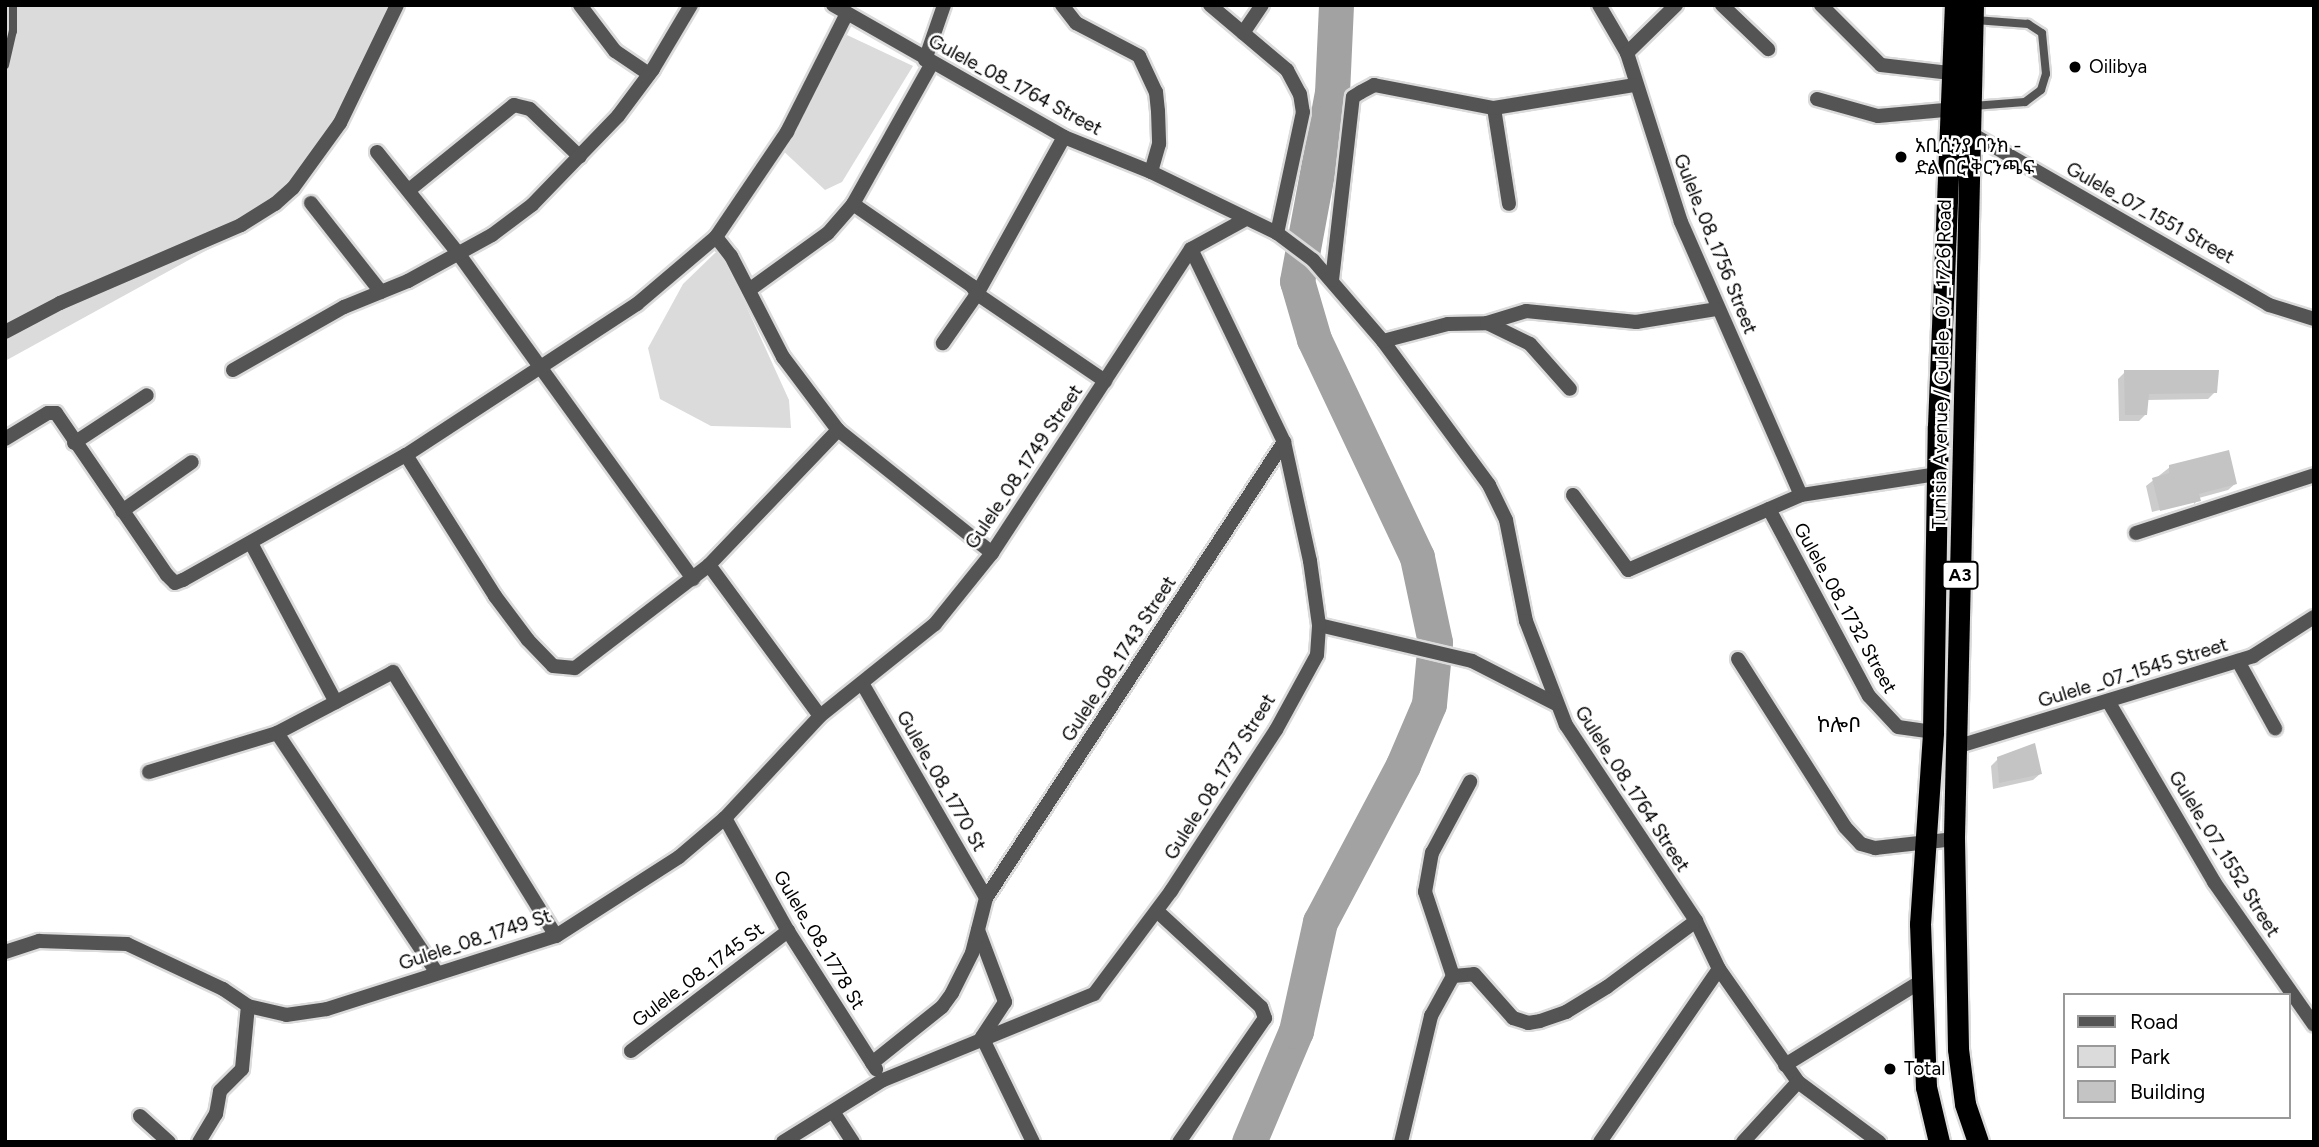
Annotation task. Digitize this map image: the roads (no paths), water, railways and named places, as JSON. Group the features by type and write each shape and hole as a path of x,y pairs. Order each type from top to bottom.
{"highway":[{"name":"Tunisia Avenue / Gulele _07_1726 Road","path":"1939,1142 1926,1087 1920,982 1933,732 1937,474 1964,13"},
{"name":"Tunisia Avenue / Gulele _07_1726 Road","path":"1959,112 1970,134 1954,839 1958,1049 1965,1104 1978,1142"}],"street":[{"path":"5,332 60,303 241,225 275,204 293,188 340,123 397,5"},
{"path":"580,5 615,51 649,74"},
{"path":"233,370 344,307 381,292 458,253 532,205 580,157 649,74 691,5"},
{"name":"Gulele_08_1764 Street","path":"833,5 928,62 1064,137 1151,172 1244,220 1278,233 1314,260 1384,341 1473,458 1506,520 1526,621 1556,704 1602,783 1696,921 1719,969 1798,1082 1879,1142"},
{"path":"749,290 828,233 853,204 928,62 944,5"},
{"path":"1062,5 1076,23 1139,56 1156,92 1158,111 1159,144 1151,172"},
{"path":"1210,5 1287,70 1300,94 1303,112 1278,233"},
{"path":"1243,33 1262,5"},
{"name":"Gulele_08_1756 Street","path":"1599,5 1626,53 1635,85 1716,309 1801,495"},
{"path":"1626,53 1676,5"},
{"path":"1722,5 1768,49"},
{"path":"1821,5 1866,55 1881,65 1962,74"},
{"path":"5,439 48,413 56,413 74,443 175,583 252,545 406,455 540,369 637,304 716,237 787,132 846,15"},
{"path":"1332,280 1353,97 1374,85 1494,108 1635,85"},
{"path":"1817,99 1878,116 1959,112"},
{"path":"409,190 514,105 530,109 580,157"},
{"path":"1494,108 1509,204"},
{"name":"Gulele_07_1551 Street","path":"1970,134 2269,305 2314,319"},
{"path":"943,343 977,294 1064,137"},
{"path":"377,152 458,253 693,579"},
{"path":"311,203 381,292"},
{"path":"853,204 960,274 977,294 1105,381"},
{"path":"1191,249 1244,220"},
{"path":"716,237 749,290 783,357 838,430 992,552"},
{"name":"Gulele_08_1749 Street","path":"862,682 935,624 992,552 1191,249"},
{"name":"Gulele_08_1737 Street","path":"783,1142 834,1113 883,1080 982,1037 1084,1002 1106,983 1157,911 1276,730 1317,655 1319,625 1284,442 1191,249"},
{"path":"1384,341 1448,324 1487,323 1526,311 1636,322 1716,309"},
{"path":"1487,323 1531,344 1570,389"},
{"path":"74,443 147,396"},
{"path":"406,455 495,596 553,666 575,668 709,565 838,430"},
{"name":"Gulele_08_1743 Street","path":"872,1063 942,1007 961,978 986,898 1284,442"},
{"path":"122,511 192,462"},
{"path":"1573,495 1628,570 1801,495 1937,474"},
{"path":"2136,533 2314,475"},
{"name":"Gulele_08_1732 Street","path":"1769,509 1869,696 1898,727 1933,732"},
{"path":"252,545 336,702"},
{"path":"709,565 820,716"},
{"name":"Gulele _07_1545 Street","path":"1956,747 2238,661 2314,617"},
{"path":"1319,625 1391,638 1472,661 1556,704"},
{"path":"1738,659 1853,836 1875,848 1926,840 1954,839"},
{"path":"2238,661 2275,728"},
{"path":"149,772 277,733 393,673 556,936"},
{"name":"Gulele_08_1770 St","path":"862,682 986,898"},
{"name":"Gulele_08_1749 St","path":"5,952 39,941 127,944 223,989 248,1006 286,1015 306,1014 350,1004 436,971 556,936 679,857 725,818 820,716 862,682"},
{"name":"Gulele_07_1552 Street","path":"2108,701 2214,882 2314,1025"},
{"path":"277,733 436,971"},
{"path":"1401,1142 1431,1016 1453,976 1425,892 1432,853 1470,782"},
{"name":"Gulele_08_1778 St","path":"725,818 789,931 883,1080"},
{"path":"1157,911 1261,1007 1265,1018 1179,1142"},
{"path":"1453,976 1474,974 1513,1018 1528,1023 1540,1021 1566,1012 1607,987 1696,921"},
{"path":"978,930 1005,1002 982,1037 1033,1142"},
{"name":"Gulele_08_1745 St","path":"631,1051 789,931"},
{"path":"1600,1142 1719,969"},
{"path":"1785,1065 1920,982"},
{"path":"199,1142 216,1114 220,1091 242,1069 248,1006"},
{"path":"1742,1142 1798,1082"},
{"path":"834,1113 853,1142"},
{"path":"140,1116 169,1142"}],"lane":[{"path":"5,65 13,31 13,5"},
{"path":"1959,112 2025,102 2044,82 2047,51 2042,33 2028,24 1964,13"}],"waterway":[{"path":"1249,1142 1296,1031 1320,922 1403,765 1429,704 1435,642 1417,557 1314,339 1297,281 1332,93 1336,5"}],"place":[{"name":"Oilibya","path":"2075,67"},
{"name":"አቢሲንያ ባንክ - ድል በር ቅርንጫፍ","path":"1901,157"},
{"name":"Total","path":"1890,1069"}],"district":[{"name":"ኮሎቦ","path":"1839,725"}]}
